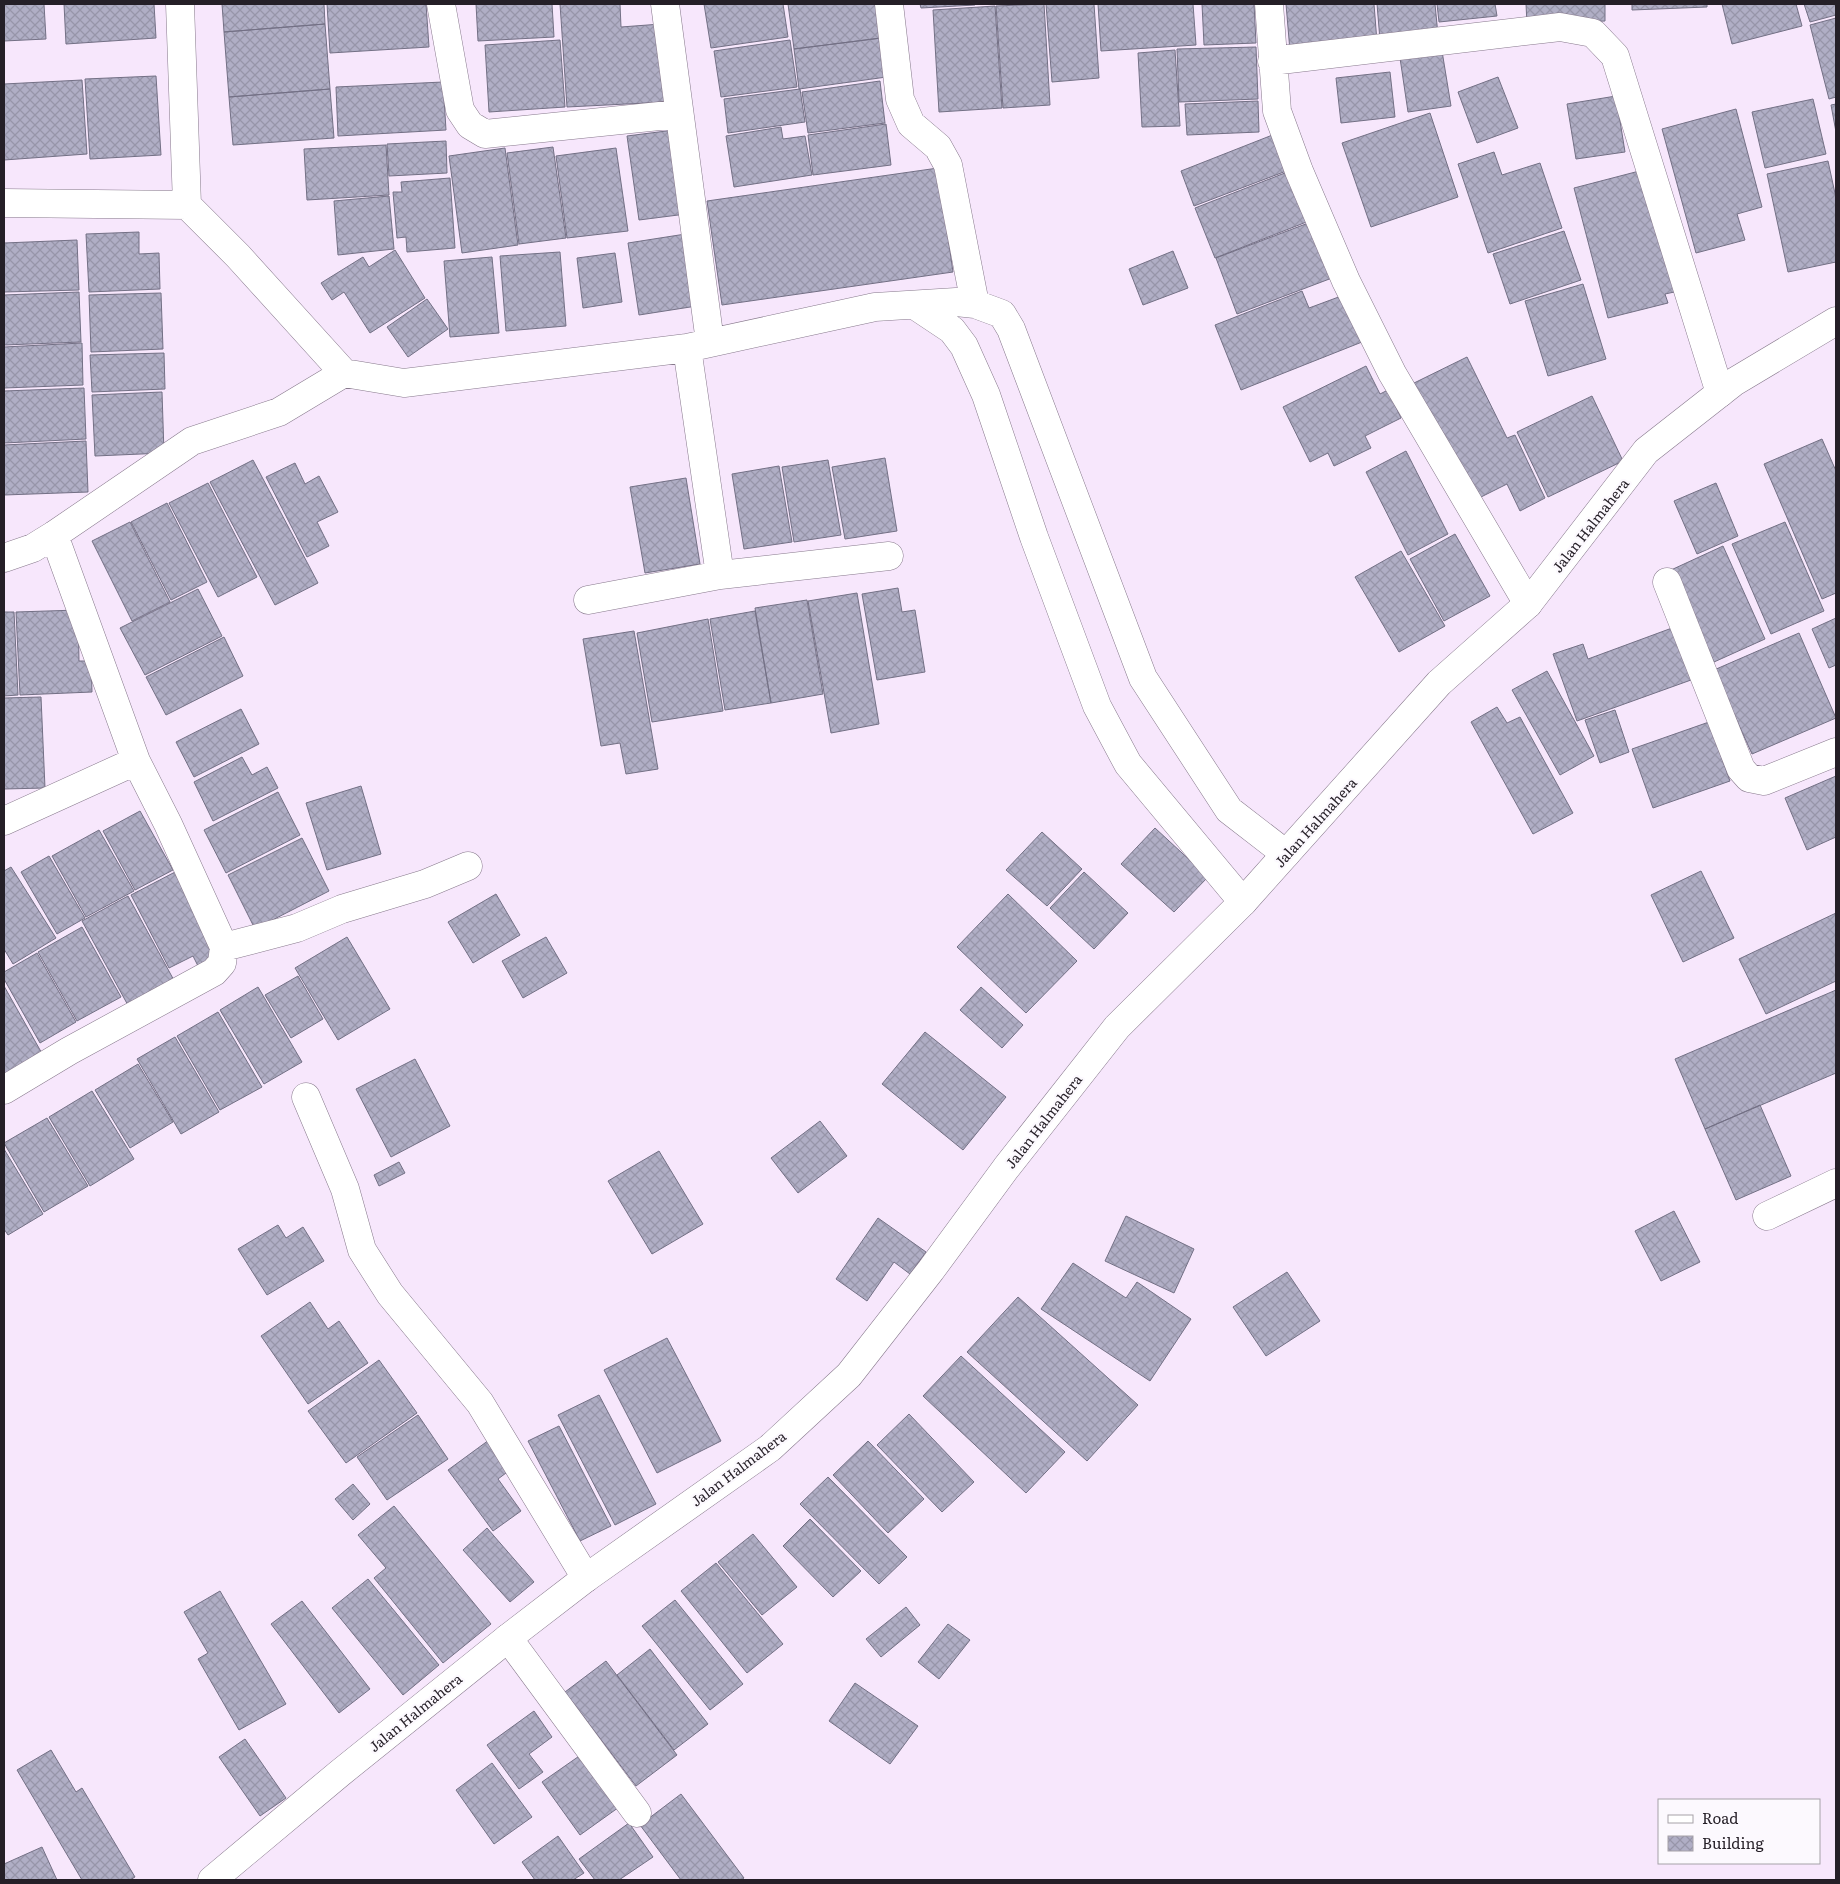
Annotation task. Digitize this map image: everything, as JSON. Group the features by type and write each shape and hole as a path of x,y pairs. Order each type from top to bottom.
{"street":[{"path":"180,4 187,205 238,256 344,373 404,383 699,345 875,307 916,306 956,302 975,304 1002,314 1011,328 1143,678 1229,810 1286,854"},
{"path":"442,4 460,110 470,125 485,134 678,114"},
{"path":"665,4 678,114 720,574"},
{"path":"889,4 900,100 911,124 938,147 948,165 975,304"},
{"path":"1268,4 1277,111 1299,171 1346,281 1392,373 1528,604"},
{"path":"1272,61 1560,27 1593,33 1615,56 1720,392"},
{"path":"4,203 187,205"},
{"path":"916,306 952,330 964,346 986,395 1034,537 1097,706 1128,764 1243,902"},
{"name":"Jalan Halmahera","path":"212,1880 340,1773 508,1638 586,1578 770,1448 849,1375 931,1270 1006,1168 1117,1027 1243,902 1439,683 1528,604 1646,451 1734,382 1835,325"},
{"path":"4,558 33,548 54,536 192,441 279,412 344,373"},
{"path":"4,1090 69,1051 214,972 222,963 224,947 168,824 136,761 54,536"},
{"path":"588,600 720,574 888,556"},
{"path":"1666,582 1741,769 1749,778 1764,781 1836,752"},
{"path":"6,817 136,761"},
{"path":"224,947 297,928 342,909 425,884 468,866"},
{"path":"306,1097 345,1189 362,1250 390,1294 480,1403 586,1578"},
{"path":"1767,1216 1836,1183"},
{"path":"508,1638 638,1813"}],"building":[{"path":"4,4 44,4 46,39 4,41"},
{"path":"64,4 154,4 156,38 66,44"},
{"path":"222,4 324,4 325,24 224,32"},
{"path":"327,4 426,4 429,47 330,53"},
{"path":"476,4 552,4 554,37 478,41"},
{"path":"560,4 620,4 621,27 661,24 666,102 567,107"},
{"path":"704,4 783,4 788,37 711,48"},
{"path":"788,4 884,4 889,37 794,49"},
{"path":"920,4 975,4 975,5 921,8"},
{"path":"1044,4 1050,105 1003,108 996,6"},
{"path":"1046,4 1094,4 1099,78 1052,82"},
{"path":"1098,4 1193,4 1196,45 1101,51"},
{"path":"1202,4 1254,4 1256,43 1204,45"},
{"path":"1286,4 1374,4 1377,42 1290,51"},
{"path":"1377,4 1435,4 1438,35 1380,40"},
{"path":"1437,4 1495,4 1497,16 1439,22"},
{"path":"1526,4 1605,4 1605,21 1527,24"},
{"path":"1632,4 1707,4 1707,7 1632,10"},
{"path":"1722,4 1796,4 1802,26 1732,44"},
{"path":"1804,4 1836,4 1836,15 1810,22"},
{"path":"995,6 1002,108 939,112 933,10"},
{"path":"1836,18 1836,97 1829,99 1810,25"},
{"path":"325,24 330,89 229,97 224,32"},
{"path":"889,37 894,76 799,89 794,49"},
{"path":"560,40 565,107 489,112 485,45"},
{"path":"790,40 797,87 721,97 714,51"},
{"path":"1256,47 1258,99 1179,102 1177,49"},
{"path":"1175,50 1180,126 1142,127 1138,53"},
{"path":"1442,51 1451,106 1408,112 1400,58"},
{"path":"1390,72 1395,117 1341,123 1336,78"},
{"path":"156,76 161,155 90,159 85,79"},
{"path":"1498,77 1518,128 1477,143 1458,92"},
{"path":"82,80 87,154 4,160 4,84"},
{"path":"880,81 885,123 808,133 802,92"},
{"path":"443,82 446,130 338,136 336,87"},
{"path":"330,89 334,138 233,145 229,97"},
{"path":"800,89 805,122 728,133 724,99"},
{"path":"1616,96 1625,152 1576,159 1567,104"},
{"path":"1813,99 1826,154 1765,168 1752,112"},
{"path":"1258,101 1259,132 1187,135 1185,104"},
{"path":"1836,104 1836,132 1831,105"},
{"path":"1736,109 1762,207 1737,214 1745,240 1696,253 1662,129"},
{"path":"1430,113 1458,197 1371,227 1342,143"},
{"path":"886,124 891,165 813,175 808,135"},
{"path":"781,127 783,139 805,136 812,175 734,187 726,136"},
{"path":"674,130 686,214 639,220 627,136"},
{"path":"1275,134 1289,170 1194,206 1181,171"},
{"path":"446,141 447,173 389,176 387,144"},
{"path":"386,145 389,195 307,200 304,149"},
{"path":"553,147 566,238 519,244 507,153"},
{"path":"505,148 518,245 462,253 449,156"},
{"path":"616,148 628,231 567,238 556,156"},
{"path":"1494,152 1502,175 1540,163 1562,228 1488,253 1458,164"},
{"path":"1828,161 1836,198 1836,262 1788,272 1767,174"},
{"path":"938,168 953,272 722,305 707,201"},
{"path":"1647,169 1679,291 1665,294 1668,303 1608,318 1574,188"},
{"path":"1290,171 1309,221 1215,258 1195,208"},
{"path":"450,178 455,248 407,252 406,237 397,238 393,192 402,192 401,182"},
{"path":"389,196 394,249 338,255 334,201"},
{"path":"1311,222 1332,278 1237,314 1216,258"},
{"path":"1564,231 1581,280 1510,304 1493,254"},
{"path":"139,232 139,254 159,253 160,289 89,292 86,234"},
{"path":"692,233 703,305 639,315 628,243"},
{"path":"77,240 79,290 4,292 4,243"},
{"path":"395,250 425,298 370,333 344,292 332,300 321,283 363,257 369,267"},
{"path":"1173,251 1188,288 1143,305 1129,269"},
{"path":"560,252 566,326 506,331 500,256"},
{"path":"615,253 622,302 583,308 577,258"},
{"path":"492,257 499,333 450,337 444,261"},
{"path":"1583,284 1606,359 1548,376 1525,301"},
{"path":"1302,291 1309,308 1344,295 1362,342 1241,390 1215,325"},
{"path":"79,292 81,342 4,345 4,295"},
{"path":"161,293 163,349 91,352 89,295"},
{"path":"427,299 448,329 408,357 387,327"},
{"path":"82,343 83,385 4,388 4,347"},
{"path":"164,353 165,389 92,392 90,355"},
{"path":"1467,357 1507,438 1515,435 1545,498 1520,511 1507,484 1469,503 1410,385"},
{"path":"1366,366 1380,394 1388,390 1401,418 1365,436 1371,448 1334,466 1328,453 1310,462 1283,407"},
{"path":"84,388 86,439 4,443 4,391"},
{"path":"162,392 164,453 95,456 92,395"},
{"path":"1592,396 1623,461 1548,497 1517,432"},
{"path":"1822,439 1836,471 1836,593 1822,599 1764,464"},
{"path":"86,441 88,492 4,495 4,445"},
{"path":"1406,451 1448,534 1408,555 1366,472"},
{"path":"885,458 897,531 845,539 832,467"},
{"path":"253,460 318,583 275,605 210,482"},
{"path":"828,460 841,535 794,542 782,467"},
{"path":"295,463 305,484 319,476 338,512 317,522 329,546 307,557 266,477"},
{"path":"779,466 792,542 744,549 732,474"},
{"path":"686,478 700,564 645,573 630,487"},
{"path":"208,483 257,577 218,597 169,503"},
{"path":"1716,483 1738,536 1697,554 1674,501"},
{"path":"167,503 207,582 171,600 131,522"},
{"path":"130,522 170,602 132,621 92,541"},
{"path":"1785,522 1824,611 1771,634 1732,544"},
{"path":"1455,534 1490,596 1444,621 1410,559"},
{"path":"1723,546 1765,639 1714,662 1671,570"},
{"path":"1401,551 1445,626 1399,652 1355,577"},
{"path":"898,588 902,612 915,610 925,672 877,680 862,594"},
{"path":"198,589 222,636 145,675 120,628"},
{"path":"857,593 879,724 831,733 808,601"},
{"path":"807,600 823,694 771,703 755,608"},
{"path":"78,610 79,661 91,661 92,692 20,695 16,612"},
{"path":"755,611 771,703 725,710 710,619"},
{"path":"4,612 14,612 18,695 4,696"},
{"path":"1836,618 1836,665 1829,668 1812,629"},
{"path":"708,619 723,711 652,722 637,633"},
{"path":"1672,628 1691,680 1577,721 1553,654 1583,644 1588,659"},
{"path":"634,631 658,769 626,774 620,743 601,746 583,639"},
{"path":"1799,633 1836,718 1752,754 1714,670"},
{"path":"224,637 243,676 166,715 146,677"},
{"path":"1547,671 1594,756 1560,775 1512,690"},
{"path":"41,697 45,788 4,789 4,698"},
{"path":"1497,707 1507,723 1520,717 1573,813 1533,834 1471,722"},
{"path":"241,709 259,744 194,777 176,742"},
{"path":"1615,710 1629,752 1600,763 1585,720"},
{"path":"1709,722 1730,781 1653,808 1632,749"},
{"path":"242,757 252,775 267,767 278,788 213,821 194,782"},
{"path":"1836,776 1836,837 1807,850 1785,798"},
{"path":"361,786 381,854 327,870 306,803"},
{"path":"278,792 300,835 226,873 204,830"},
{"path":"140,811 173,870 135,890 103,831"},
{"path":"1155,828 1208,877 1174,912 1121,864"},
{"path":"99,830 134,891 86,917 52,856"},
{"path":"1042,832 1082,869 1047,906 1006,870"},
{"path":"302,838 329,891 255,929 228,875"},
{"path":"49,856 85,918 57,934 21,872"},
{"path":"11,867 56,938 13,964 4,949 4,871"},
{"path":"177,871 222,956 199,968 193,956 169,968 131,895"},
{"path":"1701,871 1734,938 1683,962 1651,895"},
{"path":"1084,872 1128,913 1094,949 1050,908"},
{"path":"496,894 520,935 473,963 448,922"},
{"path":"1008,894 1077,961 1026,1013 957,947"},
{"path":"128,896 176,984 130,1009 82,921"},
{"path":"1836,913 1836,981 1766,1014 1739,959"},
{"path":"82,927 121,997 77,1021 38,952"},
{"path":"347,937 390,1009 338,1040 295,968"},
{"path":"546,937 567,973 523,998 502,961"},
{"path":"37,953 76,1022 40,1043 4,979 4,972"},
{"path":"298,976 323,1019 291,1038 265,995"},
{"path":"4,986 44,1057 4,1080"},
{"path":"258,987 302,1062 264,1084 220,1010"},
{"path":"981,987 1023,1025 1002,1048 960,1010"},
{"path":"1836,990 1836,1073 1705,1129 1675,1059"},
{"path":"218,1012 262,1087 220,1110 177,1036"},
{"path":"925,1032 1006,1097 963,1150 882,1084"},
{"path":"175,1037 219,1112 181,1134 137,1059"},
{"path":"415,1059 450,1126 391,1157 356,1089"},
{"path":"138,1064 173,1122 130,1148 95,1090"},
{"path":"92,1091 134,1159 90,1186 49,1117"},
{"path":"1760,1105 1791,1176 1736,1200 1705,1129"},
{"path":"47,1118 88,1186 44,1212 4,1143"},
{"path":"820,1121 847,1156 798,1193 771,1158"},
{"path":"4,1149 43,1214 8,1235 4,1229"},
{"path":"659,1151 703,1224 652,1254 608,1181"},
{"path":"399,1162 405,1173 379,1186 374,1175"},
{"path":"1674,1211 1700,1262 1661,1281 1635,1231"},
{"path":"1126,1216 1194,1249 1174,1293 1105,1261"},
{"path":"878,1218 926,1252 910,1274 894,1262 867,1301 836,1279"},
{"path":"278,1225 286,1238 303,1227 324,1261 267,1295 238,1249"},
{"path":"1073,1263 1126,1298 1137,1282 1191,1319 1150,1381 1041,1309"},
{"path":"1287,1272 1320,1321 1266,1356 1233,1307"},
{"path":"1018,1297 1138,1405 1087,1461 967,1352"},
{"path":"310,1302 328,1329 339,1321 368,1363 308,1404 261,1336"},
{"path":"667,1338 721,1441 657,1473 604,1370"},
{"path":"961,1356 1065,1452 1026,1493 923,1396"},
{"path":"379,1360 417,1413 346,1463 308,1411"},
{"path":"599,1395 656,1504 615,1525 558,1415"},
{"path":"909,1414 974,1482 942,1512 877,1445"},
{"path":"418,1415 448,1459 387,1500 357,1457"},
{"path":"559,1426 611,1526 580,1541 528,1441"},
{"path":"489,1440 510,1470 498,1479 521,1511 493,1531 448,1470"},
{"path":"868,1441 924,1499 888,1533 833,1475"},
{"path":"828,1477 907,1557 879,1584 800,1504"},
{"path":"353,1484 370,1504 353,1520 335,1499"},
{"path":"394,1506 491,1624 443,1663 374,1578 386,1568 358,1535"},
{"path":"810,1519 861,1571 833,1597 783,1546"},
{"path":"487,1528 534,1582 510,1602 463,1550"},
{"path":"753,1534 797,1587 762,1615 718,1562"},
{"path":"716,1563 783,1644 747,1673 681,1591"},
{"path":"368,1579 439,1665 403,1695 332,1608"},
{"path":"220,1591 286,1704 239,1730 198,1659 208,1653 184,1612"},
{"path":"675,1600 743,1684 710,1710 642,1626"},
{"path":"302,1601 370,1689 339,1713 271,1624"},
{"path":"906,1607 920,1625 881,1657 866,1639"},
{"path":"948,1624 970,1640 939,1679 918,1662"},
{"path":"650,1649 708,1724 674,1750 617,1675"},
{"path":"606,1661 677,1755 636,1786 565,1692"},
{"path":"855,1683 918,1726 890,1764 829,1721"},
{"path":"534,1711 552,1737 529,1754 543,1772 519,1789 487,1745"},
{"path":"245,1739 286,1798 260,1816 219,1757"},
{"path":"51,1750 76,1792 82,1788 135,1877 130,1880 82,1880 17,1770"},
{"path":"585,1752 622,1805 580,1835 542,1782"},
{"path":"492,1763 532,1817 494,1844 456,1790"},
{"path":"681,1794 744,1878 741,1880 681,1880 640,1825"},
{"path":"629,1823 653,1857 619,1880 595,1880 579,1859"},
{"path":"558,1836 584,1873 573,1880 535,1880 522,1862"},
{"path":"42,1847 57,1880 4,1880 4,1864"}]}
